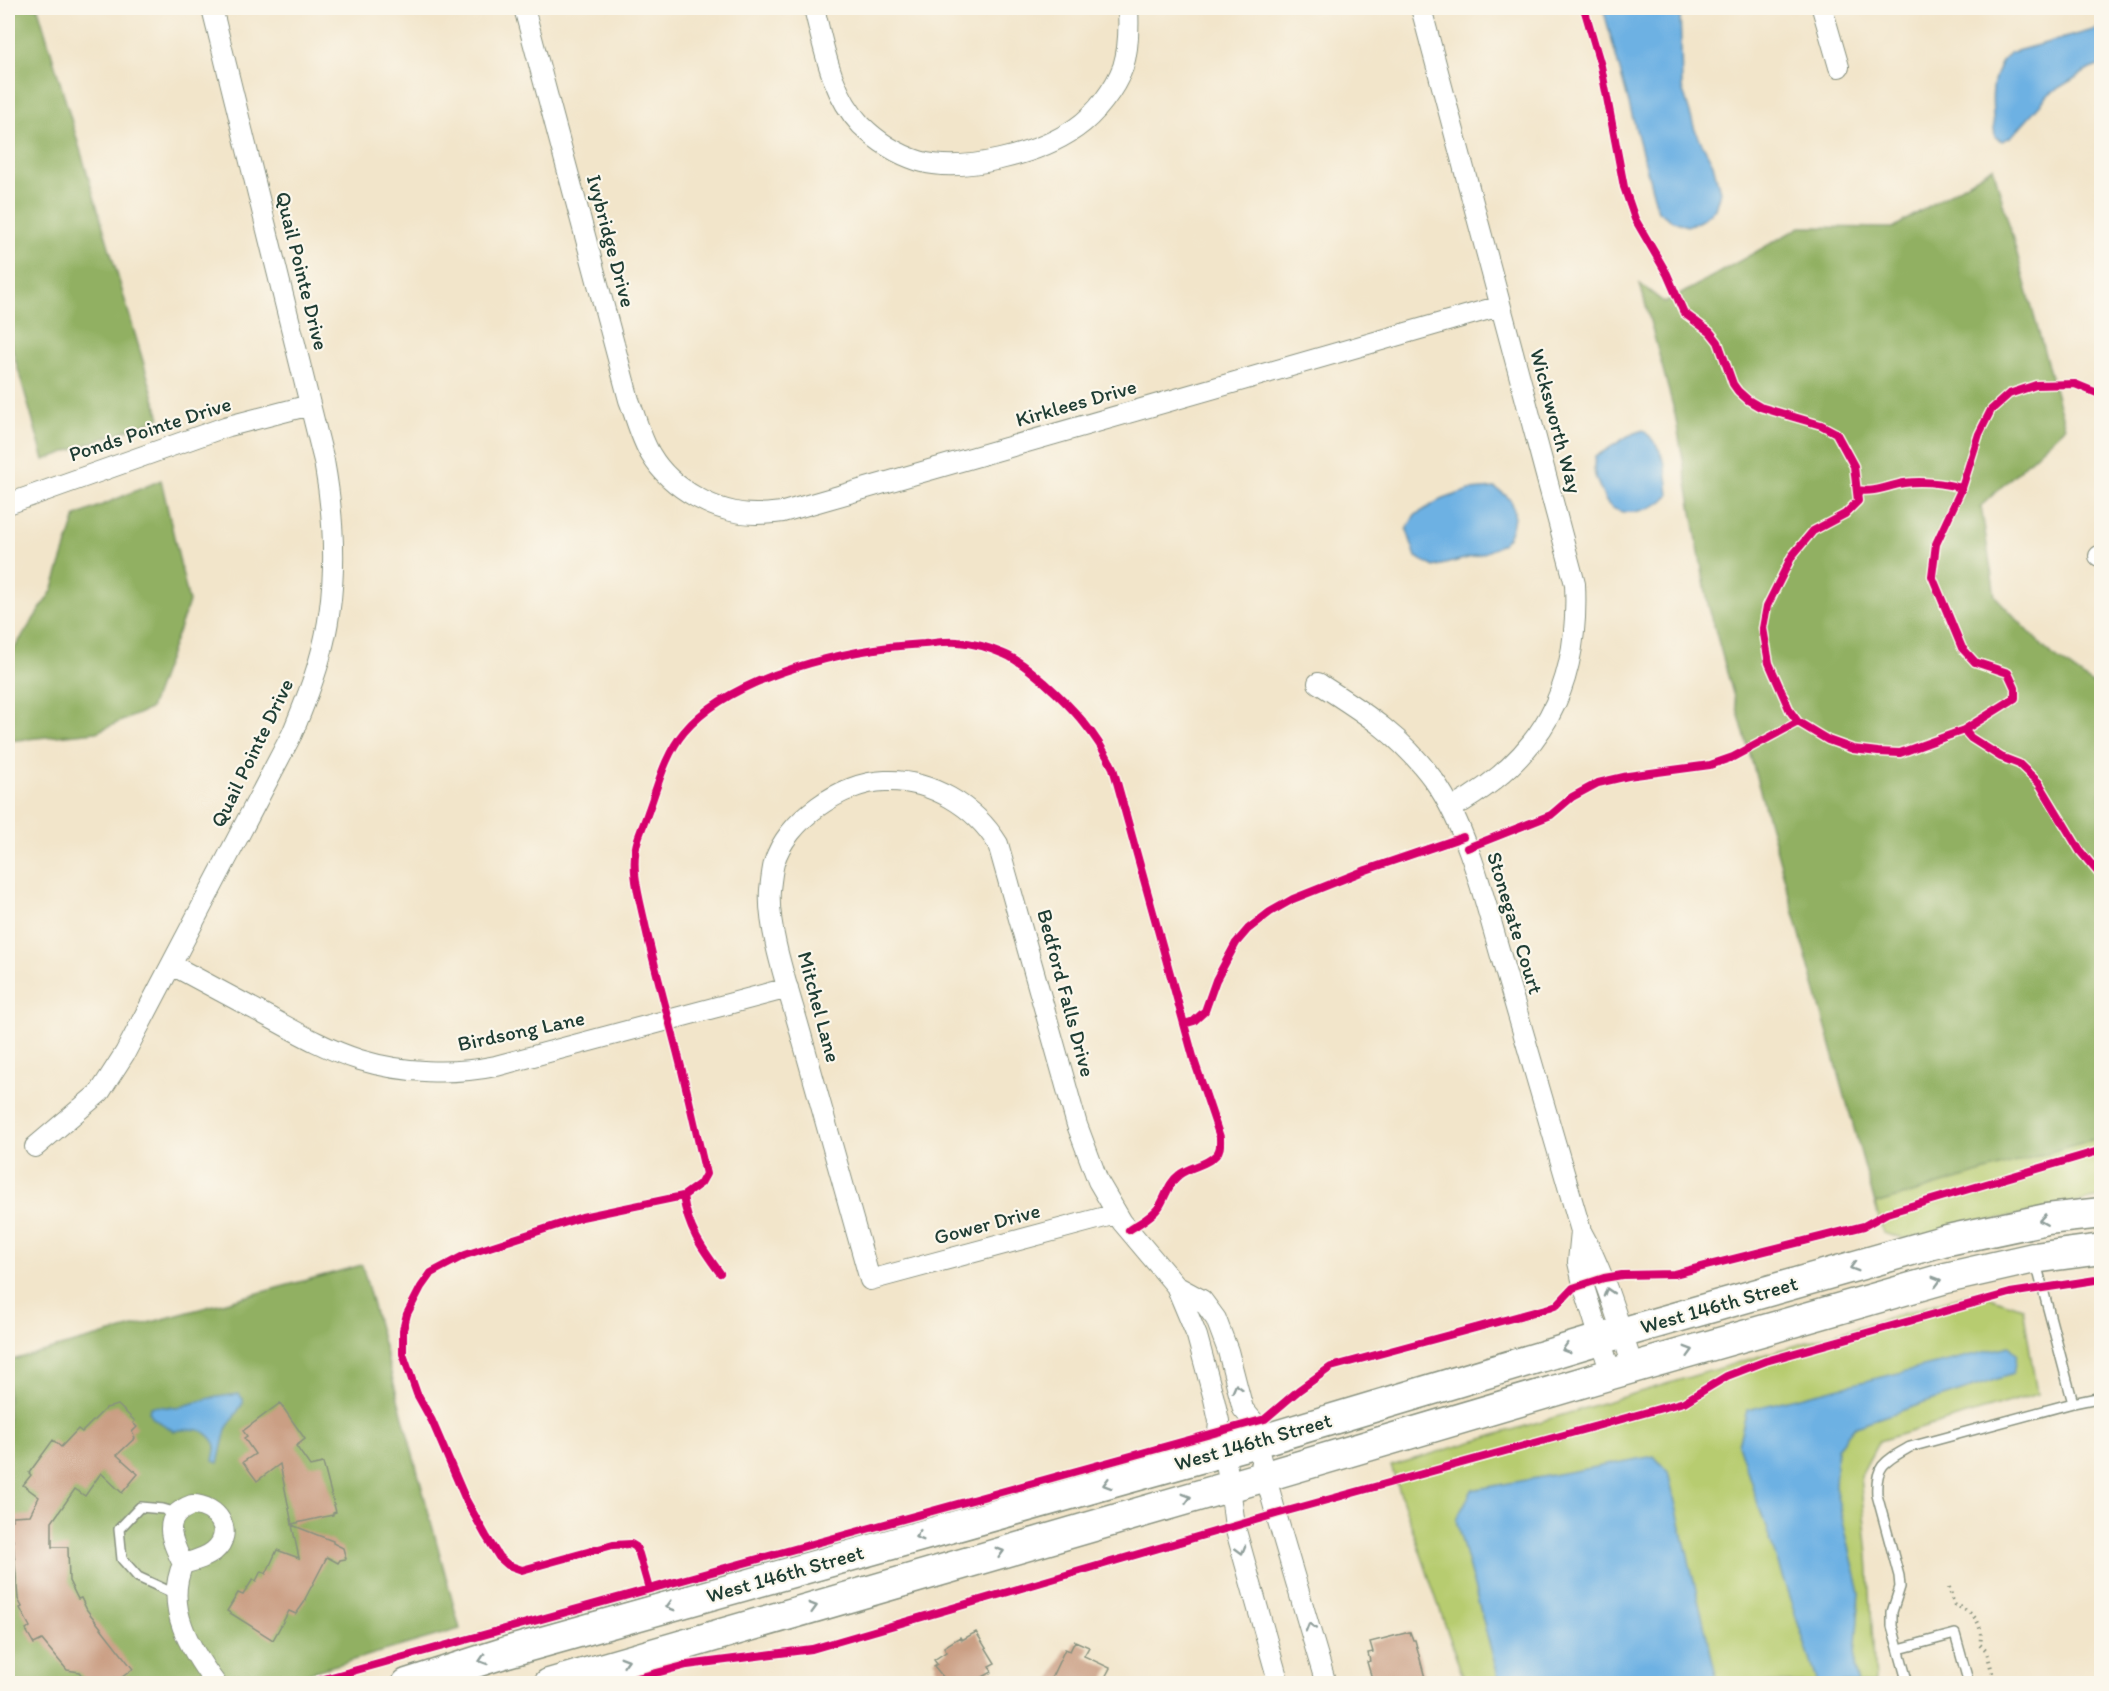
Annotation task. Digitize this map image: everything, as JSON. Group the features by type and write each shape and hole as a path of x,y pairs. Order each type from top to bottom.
{"main road":[{"name":"West 146th Street","path":"407,1683 507,1652 1256,1442 1611,1336 1954,1239 2047,1219 2102,1213"},
{"name":"West 146th Street","path":"549,1683 1946,1278 2034,1258 2102,1249"}],"street":[{"name":"Quail Pointe Drive","path":"35,1147 89,1103 106,1084 125,1053 292,734 320,660 329,616 333,526 324,461 212,8"},
{"name":"Ivybridge Drive","path":"524,8 629,400 650,454 670,478"},
{"path":"814,8 833,79 844,102 859,123 891,148 918,161 954,166 984,163 1015,154 1058,139 1077,128 1104,99 1123,66 1127,47 1128,8"},
{"name":"Wicksworth Way","path":"1421,8 1575,584 1576,611 1567,673 1544,725 1528,747 1502,775 1452,808"},
{"path":"1822,8 1839,67"},
{"name":"Kirklees Drive","path":"670,478 692,495 728,510 754,514 783,512 1500,306"},
{"name":"Ponds Pointe Drive","path":"8,504 225,427 310,405"},
{"name":"Stonegate Court","path":"1318,683 1390,731 1415,756 1452,808 1490,919 1581,1231 1600,1267 1611,1336 1622,1371"},
{"name":"Bedford Falls Drive","path":"862,784 884,780 907,782 943,794 979,817 998,844 1077,1125 1098,1181 1116,1214 1176,1286 1197,1336 1219,1421 1218,1433 1224,1451 1235,1527 1279,1683"},
{"name":"Mitchel Lane","path":"862,784 819,805 801,820 785,842 774,861 770,889 770,914 788,988 870,1280"},
{"name":"Birdsong Lane","path":"172,965 294,1031 333,1049 359,1060 412,1071 473,1071 496,1066 788,988"},
{"name":"Gower Drive","path":"870,1280 1116,1214"},
{"name":"Bedford Falls Drive","path":"1176,1286 1202,1300 1216,1319 1228,1351 1243,1409 1254,1422 1256,1442 1326,1683"},
{"path":"183,1564 171,1537 170,1528 177,1514 192,1505 209,1508 221,1521 223,1529 219,1546 212,1553 183,1564 177,1576 175,1594 177,1611 184,1631 202,1665 216,1683"}],"lane":[{"path":"2034,1258 2073,1402"},
{"path":"1908,1683 1892,1626 1892,1612 1900,1587 1877,1496 1876,1482 1880,1467 1910,1447 2073,1402 2102,1397"},
{"path":"175,1594 138,1577 122,1559 119,1529 140,1507 163,1509 177,1514"},
{"path":"1899,1649 1955,1634 1969,1683"}],"path":[{"path":"1949,1587 1954,1605 1968,1611 1978,1620 1980,1645 1987,1652 1995,1683"}],"green space":[{"path":"8,8 38,8 160,418 44,460 8,334"},
{"path":"1993,167 2065,427 1981,506 1995,596 2049,653 2101,690 2101,1137 1875,1204 1708,604 1675,414 1640,284 1665,303 1800,227 1893,228"},
{"path":"161,480 189,602 150,709 96,732 8,741 8,658 52,591 76,516"},
{"path":"2101,1137 2101,1198 1904,1239 1883,1233 1875,1204"},
{"path":"362,1265 460,1629 274,1683 8,1684 8,1361"},
{"path":"1975,1292 2023,1308 2037,1394 1879,1441 1860,1477 1868,1555 1875,1683 1465,1683 1391,1466"}],"water":[{"path":"1603,8 1680,8 1682,87 1695,130 1713,164 1720,192 1715,209 1700,221 1687,226 1671,220 1658,211"},
{"path":"2101,28 2101,65 2050,93 2011,137 2002,141 1995,137 1992,103 1994,82 1997,71 2009,53"},
{"path":"1643,430 1656,444 1664,460 1669,496 1648,509 1623,512 1609,505 1605,499 1595,476 1595,457 1628,436"},
{"path":"1495,488 1509,499 1514,511 1511,530 1504,542 1481,554 1434,567 1416,557 1407,530 1414,516 1438,501 1469,490"},
{"path":"2009,1346 2017,1354 2013,1374 1855,1426 1837,1448 1835,1487 1860,1593 1854,1669 1858,1683 1818,1683 1738,1444 1747,1410"},
{"path":"239,1394 243,1403 226,1429 218,1463 213,1461 216,1445 208,1434 192,1429 174,1431 153,1418 149,1411 154,1406 177,1408 210,1398"},
{"path":"1654,1456 1668,1472 1718,1683 1500,1683 1456,1520 1472,1490"}],"building":[{"path":"280,1403 305,1439 296,1446 310,1466 323,1463 336,1512 333,1515 292,1524 280,1464 257,1481 243,1462 255,1454 244,1438 247,1436 243,1431"},
{"path":"118,1405 135,1421 133,1423 137,1427 132,1432 135,1438 117,1455 138,1474 122,1493 101,1473 85,1496 75,1489 52,1522 52,1547 68,1547 69,1581 78,1599 81,1598 87,1610 133,1669 114,1683 88,1683 79,1672 67,1670 42,1640 34,1644 26,1630 30,1627 18,1599 13,1540 8,1540 8,1520 13,1520 13,1516 30,1515 39,1497 23,1485 53,1440 61,1447 78,1429 82,1432 106,1408"},
{"path":"292,1525 333,1541 343,1548 346,1559 338,1563 327,1557 306,1600 296,1614 289,1611 273,1640 227,1611 238,1593 243,1595 253,1579 256,1581 261,1571 266,1574 277,1550 299,1558"},
{"path":"976,1632 995,1663 989,1666 992,1672 972,1683 948,1683 934,1666 937,1664 934,1660 946,1652 944,1647 960,1637 962,1640"},
{"path":"1410,1632 1415,1640 1425,1678 1404,1683 1373,1682 1367,1662 1370,1661 1368,1653 1373,1652 1370,1642"},
{"path":"1075,1641 1089,1647 1084,1656 1110,1668 1102,1683 1049,1683 1065,1649 1070,1651"}],"cycle path":[{"path":"1584,8 1601,66 1624,187 1635,219 1667,274 1684,313 1710,332 1718,342 1733,384 1738,391 1760,407 1821,425 1836,433 1854,466 1858,501 1845,514 1813,531 1792,556 1767,606 1763,628 1769,663 1790,711 1798,722 1828,740 1853,749 1878,752 1900,753 1964,730 1971,738 2001,757 2019,764 2039,783 2080,851 2102,877"},
{"path":"1964,730 2015,698 2015,688 2008,673 1975,662 1962,648 1932,576 1936,544 1962,488 1979,434 1991,410 2009,394 2036,385 2075,384 2102,395"},
{"path":"1857,490 1875,490 1919,482 1941,483 1962,488"},
{"path":"720,1273 696,1237 685,1208 683,1196 701,1183 706,1174 638,895 635,873 638,839 672,750 684,732 705,712 732,694 795,668 829,658 895,647 945,642 970,643 1010,657 1025,666 1065,702 1091,732 1113,768 1194,1060 1220,1137 1216,1155 1208,1162 1179,1175 1172,1182 1156,1211 1129,1230"},
{"path":"1467,848 1551,815 1572,797 1598,783 1628,776 1710,765 1733,757 1798,722"},
{"path":"1184,1024 1194,1021 1205,1011 1216,980 1236,943 1248,929 1270,912 1293,899 1366,870 1463,837"},
{"path":"306,1684 1265,1419 1331,1367 1549,1308 1557,1305 1573,1288 1604,1278 1622,1275 1674,1274 1864,1226 1887,1213 2102,1150"},
{"path":"649,1589 639,1554 636,1547 631,1544 613,1545 522,1570 508,1565 499,1557 466,1500 432,1421 417,1394 403,1354 403,1330 407,1314 431,1273 465,1255 582,1217 683,1196"},
{"path":"614,1684 687,1665 812,1649 1276,1514 1684,1402 1727,1376 1766,1361 2010,1293 2102,1279"}]}
